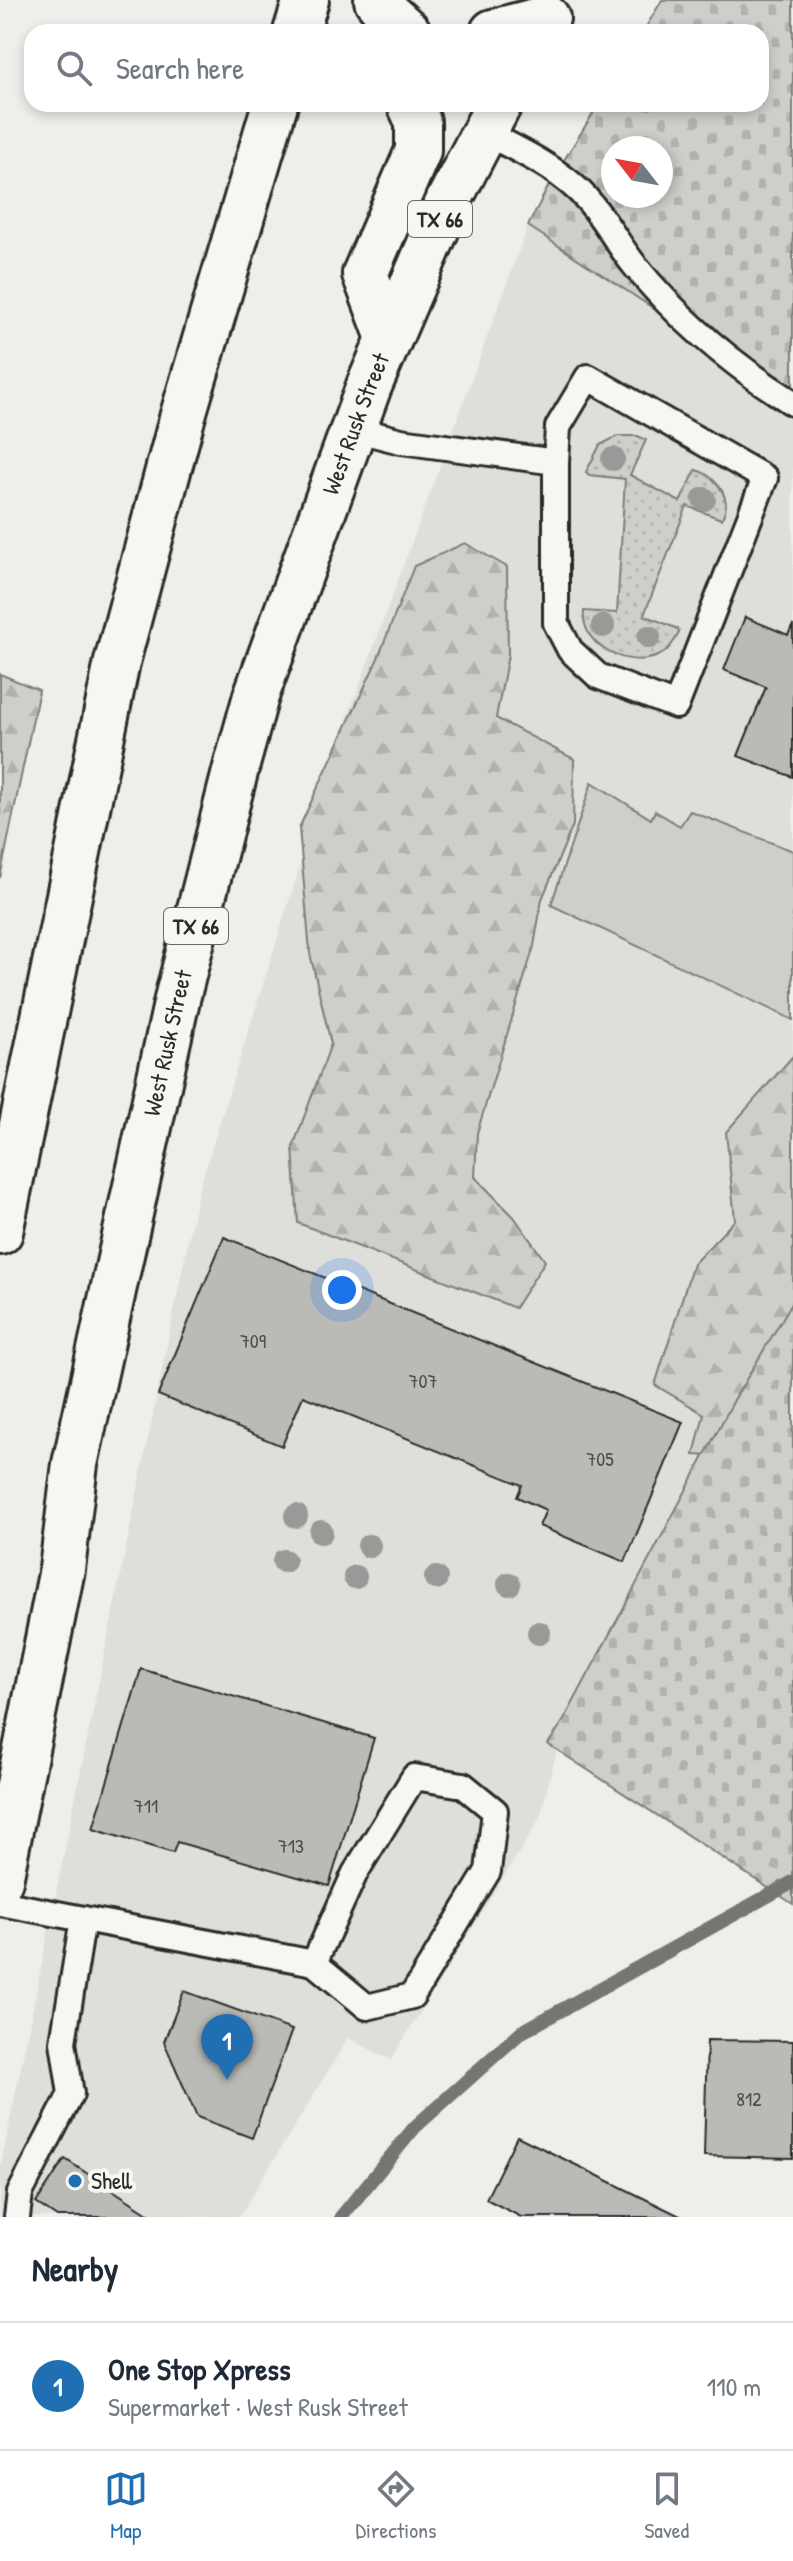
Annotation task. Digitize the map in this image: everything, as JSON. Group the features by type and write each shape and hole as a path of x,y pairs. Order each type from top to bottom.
{"main road":[{"path":"298,24 306,0"},
{"path":"377,0 399,24"},
{"path":"522,24 548,17"},
{"path":"0,1232 117,662 183,415 274,112"},
{"path":"389,338 365,274 418,151 418,122 414,112"},
{"name":"West Rusk Street","path":"0,1880 62,1569 75,1464 178,995 256,696 389,338 449,200 491,118"}],"lane":[{"path":"491,118 580,191 637,268 685,320 727,357 793,403"},
{"path":"588,377 765,478 676,706 598,676 570,650 556,623 556,462 558,427 588,377"},
{"path":"354,429 401,441 556,462"},
{"path":"0,1903 314,1963 367,2007 412,1996 488,1871 495,1811 463,1785 414,1777 355,1873 314,1963"},
{"path":"17,2217 20,2193 71,2094 63,2042 83,1919"}],"shaded area":[{"path":"528,226 793,400 793,1301 734,1400 564,1720 540,1818 391,2060 348,2038 239,2217 0,2217 0,2170 198,1192 340,738"}],"green space":[{"path":"662,0 793,0 793,400 528,226 551,181 594,112 769,112 769,24 648,24"},
{"path":"618,436 638,436 646,440 630,475 680,502 696,470 716,483 726,504 721,519 687,506 644,615 678,629 679,633 665,652 646,659 620,657 608,652 597,644 585,624 584,611 617,613 625,479 589,475 586,472 600,445"},
{"path":"465,543 507,567 508,655 496,718 574,759 573,825 542,899 534,946 477,1133 475,1177 514,1217 545,1261 515,1308 298,1223 293,1147 331,1044 310,953 299,828 378,658 414,566"},
{"path":"0,674 39,690 0,878"},
{"path":"592,782 651,819 655,811 680,826 690,811 793,851 793,1020 551,905"},
{"path":"793,1056 793,1380 746,1458 694,1455 704,1414 655,1385 693,1264 735,1220 726,1132"},
{"path":"793,1301 793,1904 548,1744 564,1720 734,1400"}],"building":[{"path":"745,617 788,635 793,625 793,777 738,756 766,687 724,670"},
{"path":"224,1237 683,1422 625,1562 539,1526 546,1510 517,1497 522,1485 303,1396 282,1446 158,1395"},
{"path":"141,1669 374,1738 329,1886 177,1842 173,1853 93,1829"},
{"path":"184,1991 292,2030 252,2138 197,2117 164,2042"},
{"path":"707,2040 793,2041 793,2158 704,2156"},
{"path":"517,2136 682,2217 521,2217 486,2199"},
{"name":"Shell","path":"65,2159 154,2217 57,2217 36,2203"}],"waterway":[{"path":"341,2217 415,2127 520,2033 793,1882"}],"place":[{"name":"One Stop Xpress","path":"227,2080"},
{"name":"Shell","path":"75,2181"}]}
